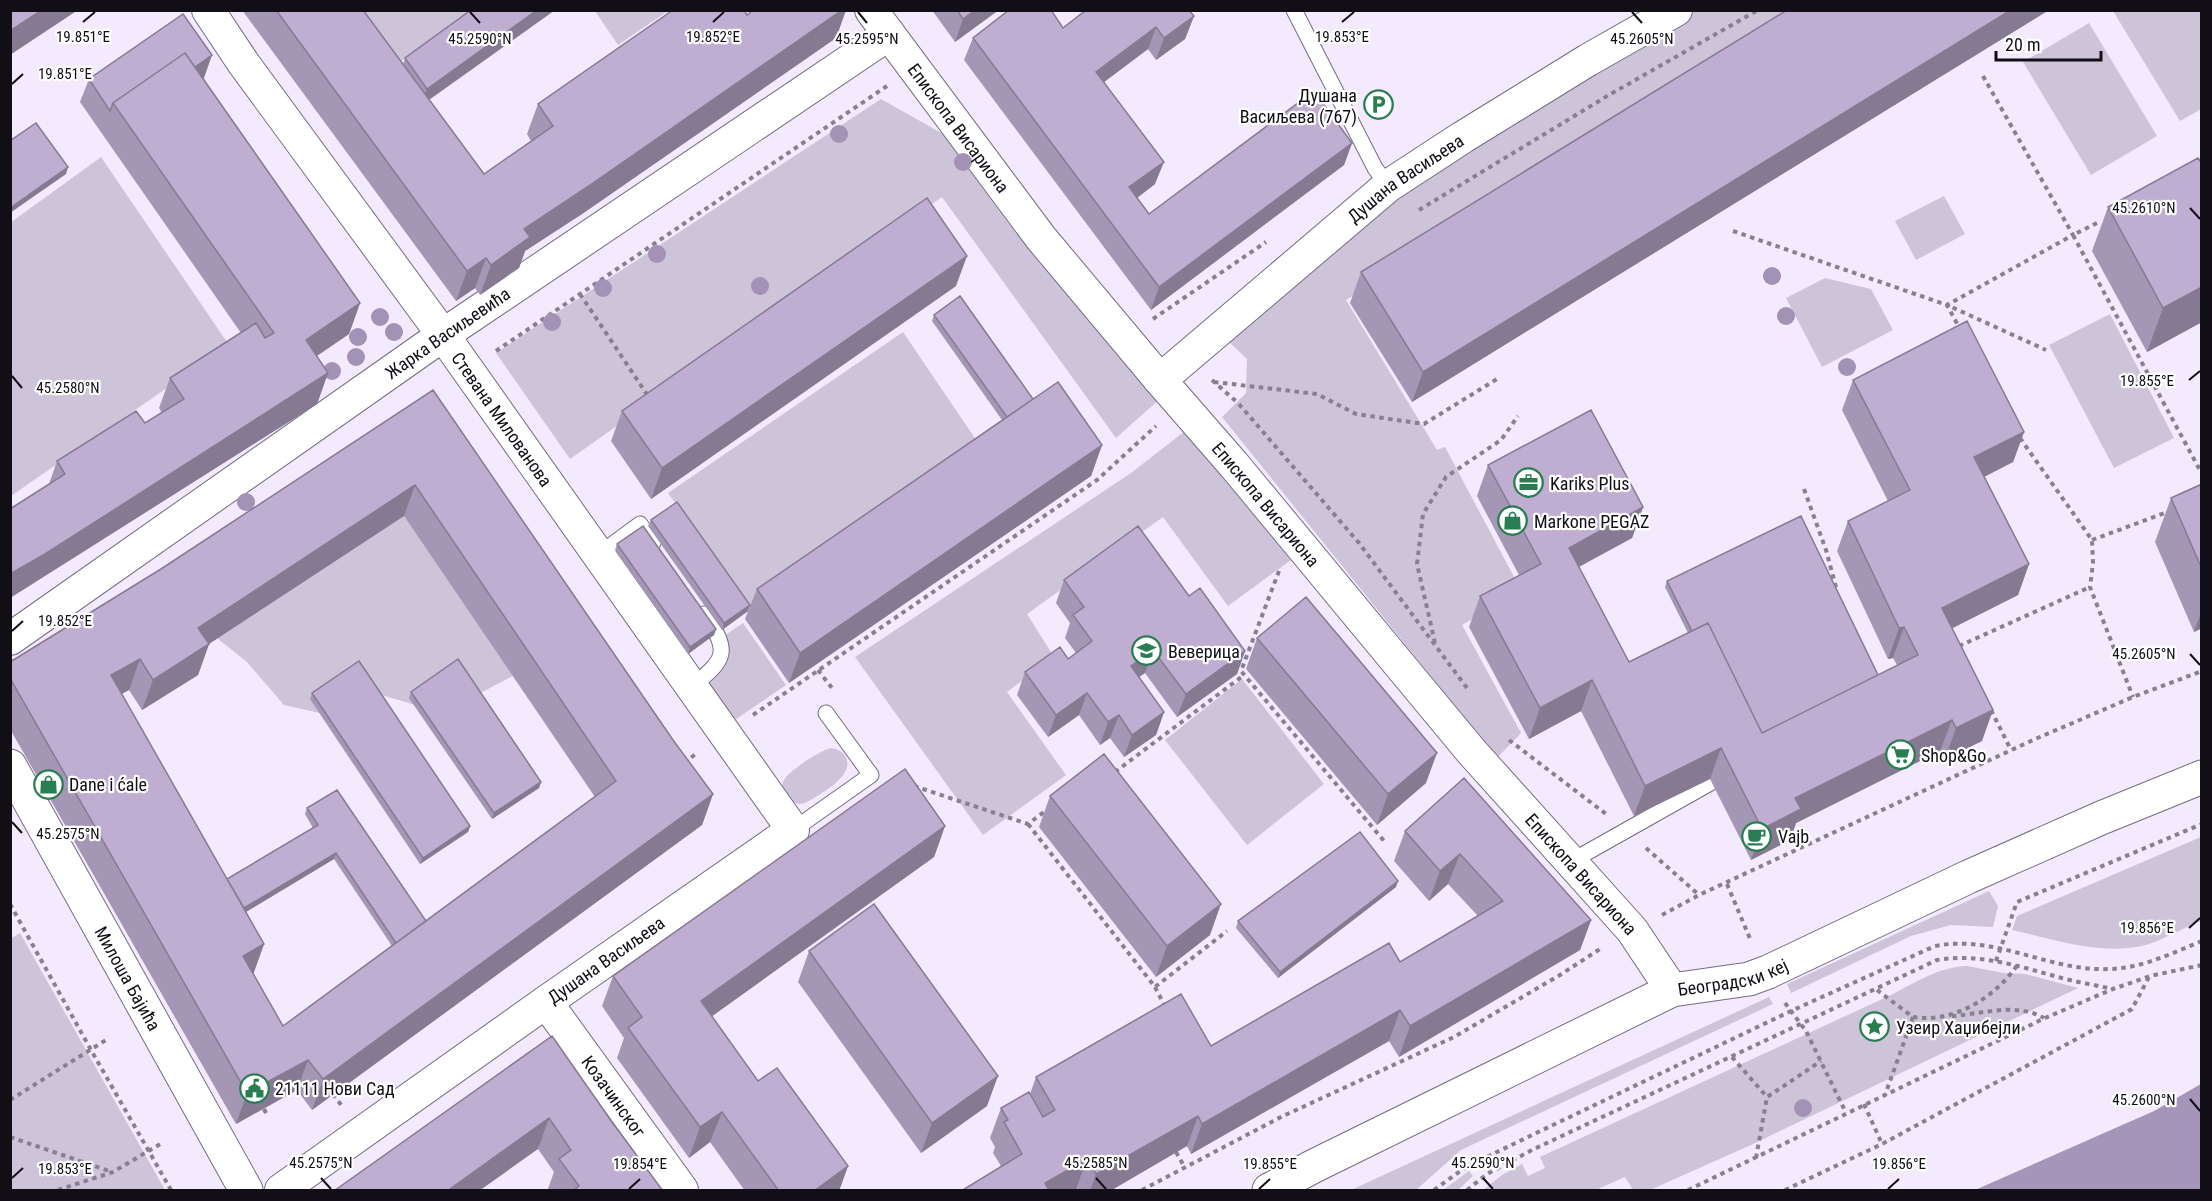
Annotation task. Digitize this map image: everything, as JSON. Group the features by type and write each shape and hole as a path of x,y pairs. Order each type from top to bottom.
{"main road":[{"name":"Милоша Бајића","path":"10,766 246,1191"},
{"name":"Београдски кеј","path":"1269,1191 1314,1166 1672,990 1749,979 1768,972 1978,873 2101,818 2202,777"}],"street":[{"name":"Стевана Милованова","path":"208,10 244,64 444,335 794,831"},
{"name":"Душана Васиљева","path":"1160,381 1388,186 1588,60 1676,10"},
{"name":"Жарка Васиљевића","path":"10,639 444,335 880,22"},
{"name":"Епископа Висариона","path":"880,22 1041,238 1160,381 1234,465 1471,751 1632,930 1672,990"},
{"name":"Душана Васиљева","path":"281,1191 546,1002 794,831"},
{"name":"Козачинског","path":"546,1002 682,1191"}],"lane":[{"path":"1294,10 1375,168 1388,186"},
{"path":"598,555 640,524 659,551"},
{"path":"692,686 712,670 720,660 722,648 717,632 698,605"},
{"name":"Душана Васиљева","path":"794,831 871,775 826,712"},
{"path":"1570,861 1712,782"}],"path":[{"path":"1417,211 1608,95 1758,10"},
{"path":"1983,76 2073,235 2202,474"},
{"path":"467,370 888,85"},
{"path":"1947,305 2097,223"},
{"path":"1733,231 1947,305 2046,350"},
{"path":"580,294 654,405"},
{"path":"1947,305 1964,336"},
{"path":"1189,357 1238,404 1359,543 1471,694"},
{"path":"1213,382 1222,374"},
{"path":"1213,382 1317,394 1356,414 1424,424 1497,379"},
{"path":"1436,647 1418,564 1423,514 1446,477 1501,440 1518,416"},
{"path":"818,670 1097,480 1158,425"},
{"path":"2016,430 2092,540 2093,563 2090,587 2133,697"},
{"path":"1804,489 1826,550 1839,600"},
{"path":"2092,540 2180,507"},
{"path":"1280,567 1241,671 1384,841"},
{"path":"1949,651 2090,587"},
{"path":"1959,646 1965,656"},
{"path":"1108,777 1244,675"},
{"path":"1990,708 2011,750"},
{"path":"1508,739 1627,830 1699,895"},
{"path":"910,785 1028,824 1155,987 1167,1011"},
{"path":"1028,824 1053,805"},
{"path":"1996,961 2017,902 2202,824"},
{"path":"10,904 171,1191"},
{"path":"1155,987 1227,931"},
{"path":"1434,1191 1466,1167 1791,1011 1935,946 1953,943 2002,948 2089,969 2110,969 2151,962 2202,941"},
{"path":"1467,1191 1486,1174 1534,1149 1937,960 1954,957 2018,964 2060,977 2113,989"},
{"path":"1948,1016 1992,994 2018,964"},
{"path":"1688,1191 2045,1018 2150,976 2202,965"},
{"path":"1785,1191 1882,1144 2132,1009 2150,976"},
{"path":"1876,990 1913,1017 1924,1019 2016,1009 2034,1012 2045,1018"},
{"path":"1885,1096 1913,1017"},
{"path":"10,1100 106,1040"},
{"path":"1732,1058 1767,1097"},
{"path":"1756,1158 1767,1097 1821,1061"},
{"path":"1864,1104 1882,1144"},
{"path":"264,1109 268,1116"},
{"path":"10,1137 113,1172"},
{"path":"58,1191 113,1172 162,1143"},
{"path":"1176,1152 1185,1168"}],"shaded area":[{"path":"358,11 474,11 400,62"},
{"path":"595,11 668,11 618,45"},
{"path":"1694,11 1815,11 1346,300 1437,450 1445,447 1521,590 1462,625 1521,733 1497,758 1222,417 1246,393 1247,359 1228,341 1396,193 1586,72"},
{"path":"2113,11 2201,11 2201,109 2180,121"},
{"path":"2089,23 2157,136 2091,175 2023,62"},
{"path":"881,99 952,139 1161,398 1116,438 942,197 570,459 496,353"},
{"path":"101,157 229,345 11,496 10,223"},
{"path":"1944,196 1965,234 1916,260 1895,221"},
{"path":"1825,278 1871,289 1893,330 1822,367 1786,298"},
{"path":"2110,314 2174,438 2114,468 2049,345"},
{"path":"903,332 983,450 751,610 668,493"},
{"path":"1185,431 1291,560 1228,606 1163,517 1027,614 1054,657 1007,692 1066,775 983,835 855,657 1131,473"},
{"path":"404,516 513,676 442,713 375,693 324,714 284,705 247,662 217,638"},
{"path":"743,623 786,685 732,722 705,682 725,663 724,636"},
{"path":"1242,679 1324,784 1247,845 1165,740"},
{"path":"831,748 844,754 847,765 845,772 834,785 805,803 789,801 783,788 786,778 804,762"},
{"path":"2201,837 2201,921 2153,943 2112,949 2062,942 2012,930 2017,916"},
{"path":"1989,891 1998,906 1993,927 1951,925 1911,936 1791,993 1787,984"},
{"path":"20,933 165,1190 11,1190 10,939"},
{"path":"1967,966 2004,973 2025,974 2078,988 1751,1145 1650,1190 1633,1190 1625,1177 1596,1190 1483,1190 1502,1175 1522,1164 1528,1176 1545,1168 1540,1157 1928,976 1947,969"},
{"path":"1769,997 1773,1004 1461,1150 1416,1190 1351,1190"},
{"path":"2201,1084 2201,1190 1975,1190 2154,1111"},
{"path":"1469,1171 1473,1176 1458,1190 1443,1190"}],"building":[{"path":"10,10 42,10 10,31"},
{"path":"276,10 363,10 484,174 553,126 538,104 673,10 744,10 747,15 753,10 842,10 524,229 530,237 491,265 486,258 467,271"},
{"path":"471,10 537,10 427,89 405,58"},
{"path":"957,10 975,10 963,19"},
{"path":"1009,10 1051,10 1063,28 1086,10 1189,10 1194,16 1164,38 1156,27 1096,72 1164,162 1129,187 1149,214 1314,91 1352,143 1159,287 973,38"},
{"path":"1787,10 2011,10 1423,372 1361,272"},
{"path":"183,14 212,55 195,67 185,53 113,103 110,111 89,79"},
{"path":"185,53 360,303 306,340 328,373 10,574 10,509 65,474 57,461 136,411 145,423 184,399 170,378 256,323 265,338 274,333 113,103"},
{"path":"36,123 68,167 10,208 10,141"},
{"path":"2198,158 2202,164 2202,287 2163,308 2108,207"},
{"path":"927,198 967,256 662,468 622,411"},
{"path":"960,296 1033,399 1007,417 934,315"},
{"path":"1967,321 2024,432 1974,457 2029,564 1942,608 1993,710 1956,728 1952,720 1795,798 1801,809 1762,829 1721,748 1645,786 1592,680 1540,708 1480,596 1541,564 1488,465 1591,410 1643,507 1569,548 1629,662 1708,623 1762,733 1918,655 1904,627 1899,628 1848,521 1910,490 1853,380"},
{"path":"1058,382 1102,445 800,653 757,589"},
{"path":"433,390 673,740 713,794 323,1079 308,1060 247,1093 10,678 10,662 161,569","holes":["415,485 616,781 283,1026 243,956 264,944 111,675 140,659 153,680 209,644 198,628"]},
{"path":"2202,484 2202,569 2171,498"},
{"path":"677,502 750,605 724,623 651,520"},
{"path":"1801,516 1878,675 1762,733 1708,623 1692,631 1667,581"},
{"path":"643,526 716,629 690,647 617,544"},
{"name":"Веверица","path":"1138,526 1189,596 1200,588 1245,651 1186,694 1153,650 1131,666 1164,712 1132,735 1119,715 1108,722 1087,693 1056,715 1025,672 1060,647 1068,659 1092,641 1073,615 1084,607 1064,580"},
{"path":"1306,597 1437,753 1388,794 1257,638"},
{"path":"458,659 541,782 494,813 411,692"},
{"path":"359,661 470,826 423,858 312,693"},
{"path":"1104,754 1221,904 1167,946 1050,796"},
{"path":"905,769 945,826 701,1001 758,1081 777,1068 848,1166 814,1191 779,1191 722,1112 700,1127 628,1028 642,1017 613,976"},
{"path":"1464,778 1591,920 1410,1026 1400,1010 1202,1124 1198,1116 1096,1174 1087,1159 1045,1183 1049,1191 961,1191 1022,1154 1004,1122 1008,1120 1001,1108 1029,1092 1043,1117 1055,1110 1036,1077 1181,994 1211,1046 1389,943 1400,962 1503,901 1460,854 1440,871 1405,831"},
{"path":"337,790 426,921 396,943 336,853 244,908 227,879 318,825 307,808"},
{"path":"1360,832 1398,881 1280,972 1238,921"},
{"path":"874,904 998,1076 932,1123 809,951"},
{"path":"552,1036 663,1191 573,1191 579,1186 559,1159 571,1150 549,1118 447,1191 334,1191"}],"place":[{"name":"Душана Васиљева (767)","path":"1378,105"},
{"name":"Kariks Plus","path":"1529,483"},
{"name":"Markone PEGAZ","path":"1513,521"},
{"name":"Веверица","path":"1147,651"},
{"name":"Shop&Go","path":"1900,755"},
{"name":"Dane i ćale","path":"48,784"},
{"name":"Vajb","path":"1757,836"},
{"name":"Узеир Хаџибејли","path":"1875,1027"},
{"name":"21111 Нови Сад","path":"254,1088"}]}
